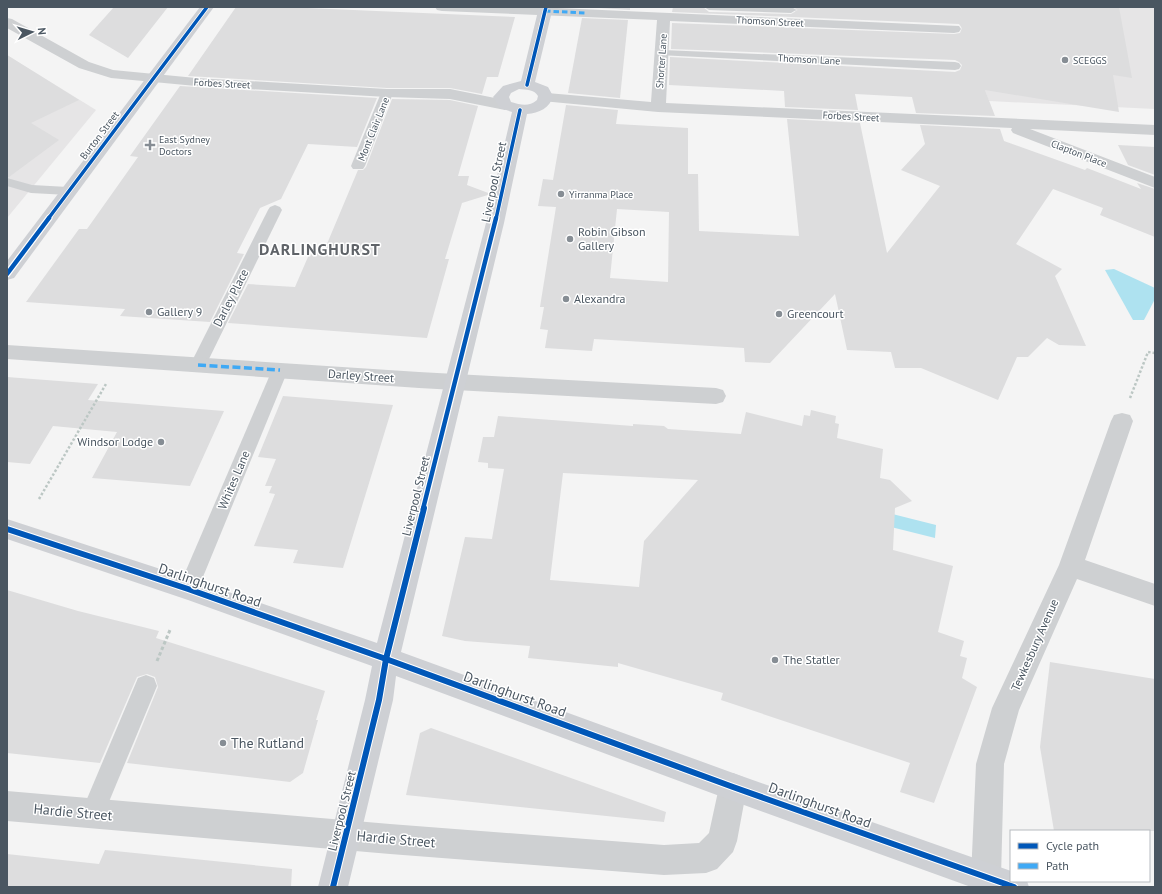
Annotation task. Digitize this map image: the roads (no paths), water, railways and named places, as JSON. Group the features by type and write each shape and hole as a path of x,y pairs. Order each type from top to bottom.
{"street":[{"name":"Burton Street","path":"7,274 207,7"},
{"path":"442,7 546,9 520,86 542,89 546,93 546,98 544,103 538,107 513,108"},
{"name":"Thomson Street","path":"546,9 664,16 954,29"},
{"name":"Shorter Lane","path":"658,107 664,16"},
{"name":"Forbes Street","path":"7,22 62,54 96,70 111,74 387,93 450,94 520,86"},
{"name":"Liverpool Street","path":"333,887 379,700 386,659 495,223 513,108 501,97 507,89 520,86"},
{"name":"Forbes Street","path":"450,94 513,108"},
{"name":"Forbes Street","path":"546,98 658,107 1155,130"},
{"name":"Clapton Place","path":"1003,123 1155,183"},
{"name":"Darley Street","path":"7,352 455,382 716,396"},
{"name":"Tewkesbury Avenue","path":"986,877 990,764 1006,708 1070,566 1122,421"},
{"name":"Darlinghurst Road","path":"7,529 188,589 386,659 733,787 1014,887"},
{"path":"1070,566 1155,595"},
{"name":"Hardie Street","path":"7,806 664,860 706,858 722,841 733,787"}],"lane":[{"path":"709,7 791,10"},
{"name":"Thomson Lane","path":"662,53 955,66"},
{"name":"Mont Clair Lane","path":"358,166 387,93"},
{"path":"7,182 31,188 68,191"},
{"name":"Darley Place","path":"198,365 275,210"},
{"name":"Whites Lane","path":"188,589 280,370"},
{"path":"93,813 146,686"}],"water":[{"path":"1114,269 1155,288 1155,299 1144,320 1133,320 1105,270"},
{"path":"833,499 936,525 935,538 831,512"}],"place":[{"name":"SCEGGS","path":"1065,60"},
{"name":"East Sydney Doctors","path":"150,145"},
{"name":"Yirranma Place","path":"561,194"},
{"name":"Robin Gibson Gallery","path":"570,239"},
{"name":"Alexandra","path":"566,299"},
{"name":"Gallery 9","path":"149,312"},
{"name":"Greencourt","path":"779,314"},
{"name":"Windsor Lodge","path":"161,442"},
{"name":"The Statler","path":"775,660"},
{"name":"The Rutland","path":"223,743"}],"district":[{"name":"DARLINGHURST","path":"320,249"}]}
